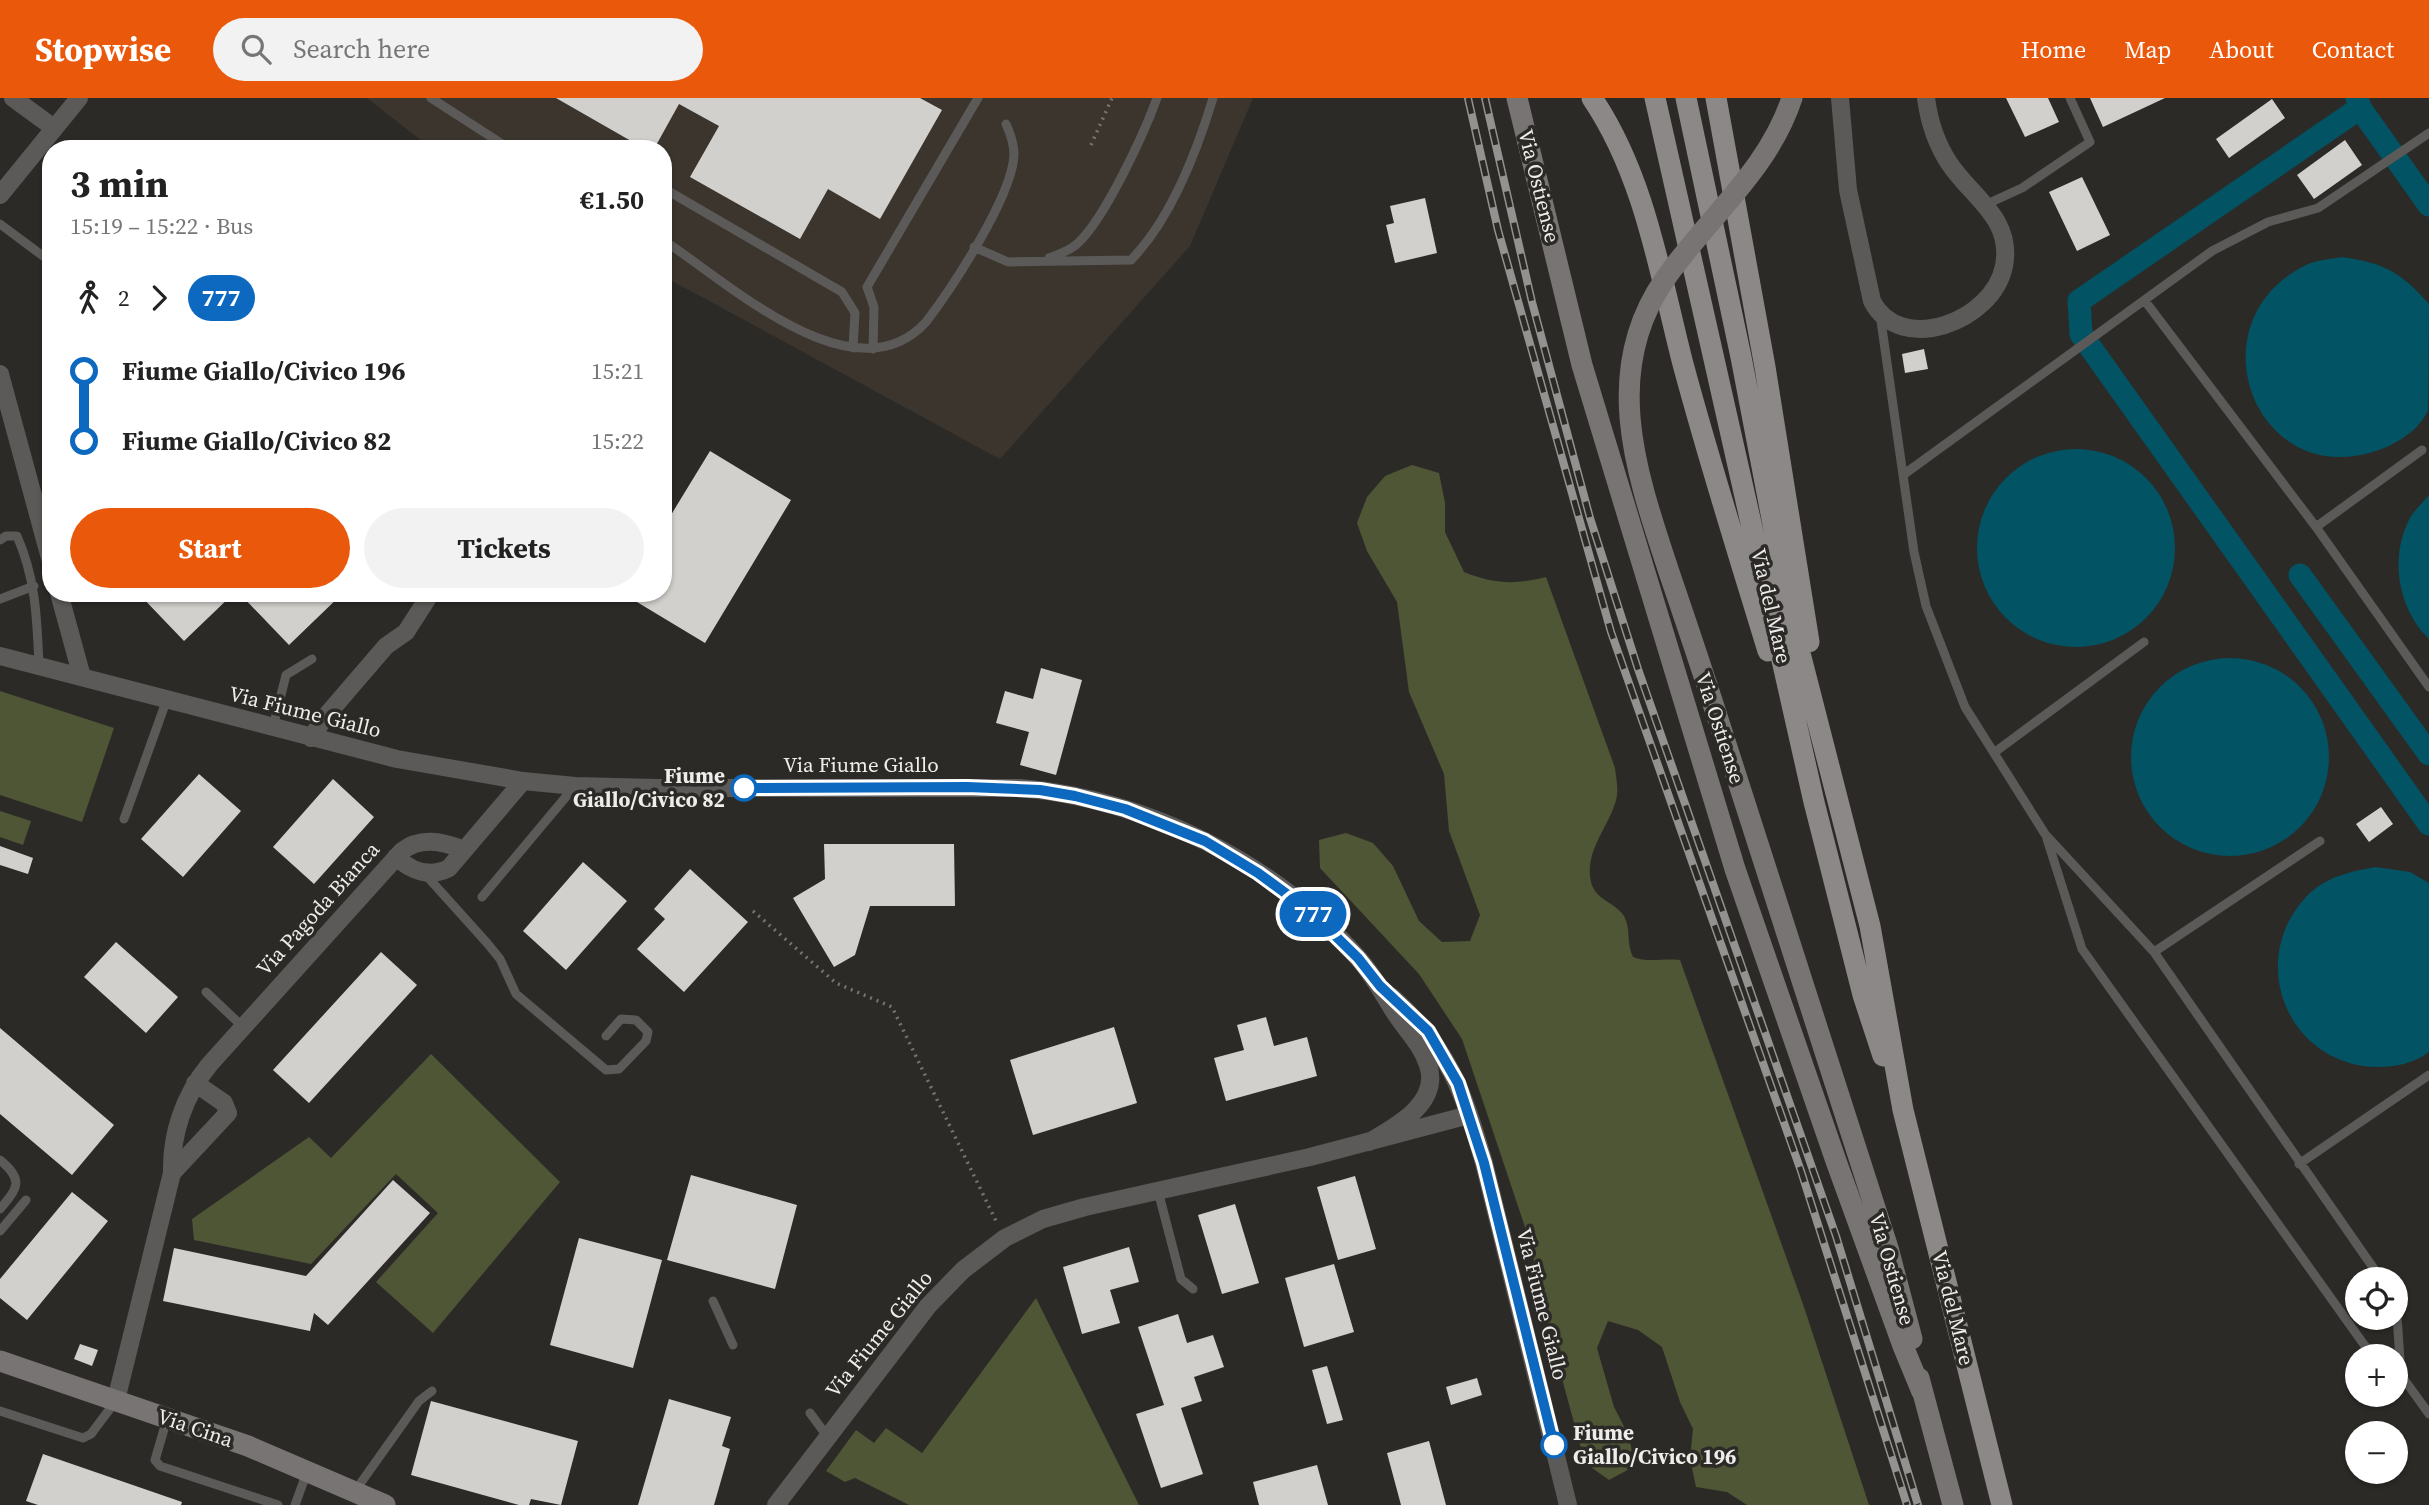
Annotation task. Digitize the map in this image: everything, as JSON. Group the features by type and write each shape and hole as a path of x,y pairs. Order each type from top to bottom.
{"main road":[{"name":"Via Ostiense","path":"1517,98 1582,365 1735,869 1898,1333 1922,1392"},
{"path":"1592,98 1616,138 1642,206 1722,501 1814,802"},
{"name":"Via del Mare","path":"1655,98 1814,802 1863,995 1903,1110"},
{"name":"Via del Mare","path":"1686,98 1741,357 1791,618 1870,926 1903,1110 2002,1505"},
{"path":"1716,98 1784,480 1826,755"},
{"name":"Via Ostiense","path":"1793,98 1783,123 1762,160 1685,252 1654,296 1637,335 1628,377 1628,417 1640,480 1888,1248 1906,1311 1922,1392 1953,1505"},
{"name":"Via Cina","path":"0,1361 308,1470 385,1505"}],"street":[{"path":"13,98 54,128"},
{"path":"44,140 79,98"},
{"path":"1840,98 1842,138 1857,242 1870,293 1880,312 1903,325 1935,327 1958,322 1987,301 2000,280 2006,245 1987,204 1944,155 1934,133 1926,98"},
{"path":"0,195 42,143"},
{"path":"0,374 42,529"},
{"path":"61,602 82,677"},
{"path":"310,738 386,646 406,632 425,602"},
{"name":"Via Fiume Giallo","path":"0,656 397,759 523,781 575,786 967,787 1040,790 1091,800 1172,827 1258,873 1335,934 1380,986 1419,1022 1437,1044 1458,1083 1489,1182 1568,1505"},
{"path":"396,857 422,872 440,872 449,867 523,781"},
{"name":"Via Pagoda Bianca","path":"116,1400 172,1173 173,1141 195,1083 396,857 419,842 462,849"},
{"name":"Via Fiume Giallo","path":"1369,1142 1411,1116 1426,1095 1430,1079 1429,1067 1422,1050 1380,986"},
{"name":"Via Pagoda Bianca","path":"172,1173 228,1113 223,1103 195,1083"},
{"name":"Via Fiume Giallo","path":"776,1505 942,1290 974,1260 1005,1238 1053,1216 1369,1142 1469,1115"}],"lane":[{"path":"431,98 496,140"},
{"path":"873,349 874,307 867,287 978,98"},
{"path":"1044,260 1070,249 1083,238 1132,155 1157,98"},
{"path":"974,247 1008,262 1130,260 1144,244 1183,176 1199,142 1213,98"},
{"path":"1987,204 2022,188 2090,142 2070,98"},
{"path":"672,246 798,330 815,338 853,348 873,349 889,346 915,333 935,310 974,247 1000,198 1014,158 1013,139 1006,124"},
{"path":"1903,475 2212,251 2268,222 2318,208 2429,133"},
{"path":"672,193 842,292 855,313 853,348"},
{"path":"0,224 42,255"},
{"path":"2145,301 2316,527 2429,687"},
{"path":"1880,312 1914,552 1926,606 1965,707 2045,834 2154,952 2372,1267"},
{"path":"2316,527 2422,450"},
{"path":"0,540 6,536 17,536 34,586 39,666"},
{"path":"0,599 34,586"},
{"path":"1994,752 2144,642"},
{"path":"272,727 286,675 312,659"},
{"path":"124,819 167,699"},
{"path":"482,897 575,786"},
{"path":"2045,834 2082,949 2364,1344"},
{"path":"2154,952 2320,841"},
{"path":"422,872 500,959 516,994 606,1070 619,1069 646,1041 648,1032 636,1020 621,1019 606,1036"},
{"path":"206,992 243,1027"},
{"path":"2299,1164 2429,1075"},
{"path":"0,1160 13,1171 16,1181 15,1192 0,1209"},
{"path":"1158,1191 1181,1279 1193,1289"},
{"path":"0,1231 26,1200"},
{"path":"713,1301 733,1345"},
{"path":"2408,1386 2429,1414"},
{"path":"355,1491 419,1401 432,1391"},
{"path":"0,1411 83,1438 91,1434 116,1400"},
{"path":"810,1413 827,1436"},
{"path":"167,1419 155,1460 160,1466 278,1505"},
{"path":"295,1505 308,1470"}],"path":[{"path":"1091,145 1112,98"},
{"path":"753,911 836,983 892,1007 1005,1238"}],"shaded area":[{"path":"367,98 1253,98 1190,246 1000,459 672,281 672,140 421,140"}],"green space":[{"path":"1412,465 1439,473 1445,503 1445,532 1464,572 1505,582 1546,577 1615,768 1617,796 1591,860 1593,888 1624,916 1633,957 1644,960 1680,960 1804,1307 1869,1505 1747,1505 1727,1492 1696,1487 1690,1459 1693,1429 1680,1402 1662,1347 1638,1330 1608,1321 1597,1348 1614,1407 1629,1436 1635,1466 1609,1480 1585,1463 1546,1320 1530,1242 1462,1039 1419,974 1320,868 1319,840 1346,833 1373,843 1393,866 1419,921 1442,942 1470,941 1480,915 1449,831 1444,774 1409,692 1397,602 1367,551 1357,523 1367,497 1385,476"},
{"path":"0,691 114,728 82,822 0,795"},
{"path":"0,811 31,821 23,845 0,837"},
{"path":"431,1054 560,1182 433,1333 376,1282 438,1213 396,1174 311,1264 194,1240 192,1219 309,1137 331,1158"},
{"path":"1036,1298 1139,1505 909,1505 855,1478 845,1482 826,1471 856,1430 874,1443 886,1428 922,1453"}],"water":[{"path":"2342,257 2369,262 2391,271 2410,284 2429,304 2428,410 2413,430 2391,445 2376,451 2334,457 2298,447 2270,425 2253,394 2246,359 2251,324 2271,291 2306,265"},
{"path":"2076,449 2095,450 2114,456 2131,465 2146,478 2159,493 2168,510 2174,529 2174,567 2168,586 2159,603 2146,618 2131,631 2114,640 2095,646 2076,647 2057,646 2038,640 2021,631 2006,618 1993,603 1984,586 1978,567 1977,548 1978,529 1984,510 1993,493 2006,478 2021,465 2038,456 2057,450"},
{"path":"2429,495 2429,639 2418,626 2403,597 2399,564 2404,531 2411,516"},
{"path":"2230,658 2249,659 2268,665 2285,674 2300,687 2313,702 2322,719 2328,738 2328,776 2322,795 2313,812 2300,827 2285,840 2268,849 2249,855 2230,856 2211,855 2192,849 2175,840 2160,827 2147,812 2138,795 2132,776 2131,757 2132,738 2138,719 2147,702 2160,687 2175,674 2192,665 2211,659"},
{"path":"2376,867 2410,872 2429,883 2429,1052 2405,1064 2378,1067 2346,1062 2319,1048 2298,1028 2284,1003 2278,975 2280,946 2291,918 2311,892 2333,878"}],"building":[{"path":"556,98 920,98 942,110 880,219 828,189 800,239 690,177 719,126 679,104 659,140 629,140"},
{"path":"2006,98 2048,98 2059,122 2025,137"},
{"path":"2090,98 2165,98 2103,127"},
{"path":"2272,99 2285,118 2229,158 2216,139"},
{"path":"2345,140 2362,165 2314,199 2297,175"},
{"path":"2082,177 2110,235 2077,251 2049,192"},
{"path":"1425,198 1437,253 1395,263 1386,225 1394,223 1390,206"},
{"path":"1924,349 1928,369 1905,373 1902,354"},
{"path":"710,451 791,500 705,643 637,602 672,602 672,513"},
{"path":"147,602 225,602 184,641"},
{"path":"248,602 334,602 289,645"},
{"path":"1041,668 1082,680 1056,775 1020,765 1029,732 996,723 1005,691 1033,699"},
{"path":"199,774 241,811 183,877 141,839"},
{"path":"333,779 374,817 314,884 273,847"},
{"path":"2381,807 2393,824 2369,842 2356,824"},
{"path":"824,844 954,844 955,906 870,906 855,955 834,967 793,898 825,879"},
{"path":"0,846 33,858 28,874 0,865"},
{"path":"583,862 627,901 566,970 523,931"},
{"path":"690,869 748,922 684,992 637,949 665,919 654,909"},
{"path":"116,942 178,997 146,1033 84,977"},
{"path":"381,952 417,985 309,1103 273,1070"},
{"path":"1266,1017 1274,1046 1307,1037 1317,1076 1226,1101 1214,1058 1244,1050 1237,1025"},
{"path":"1114,1027 1137,1103 1033,1135 1010,1060"},
{"path":"0,1028 114,1125 72,1175 0,1114"},
{"path":"691,1175 797,1205 775,1289 667,1260"},
{"path":"1355,1176 1376,1249 1338,1260 1317,1187"},
{"path":"393,1180 430,1213 328,1325 314,1313 310,1331 163,1301 174,1248 306,1276"},
{"path":"72,1192 108,1221 27,1320 0,1298 0,1279"},
{"path":"1235,1204 1259,1283 1222,1294 1198,1215"},
{"path":"579,1238 662,1260 633,1368 550,1345"},
{"path":"1129,1247 1139,1282 1110,1290 1120,1323 1082,1334 1063,1267"},
{"path":"1334,1264 1354,1332 1304,1347 1285,1278"},
{"path":"1178,1314 1187,1343 1213,1335 1224,1367 1194,1377 1202,1401 1181,1408 1203,1474 1161,1488 1136,1414 1164,1405 1138,1327"},
{"path":"80,1344 98,1350 92,1366 74,1359"},
{"path":"1327,1366 1343,1420 1327,1424 1312,1370"},
{"path":"1477,1378 1482,1395 1451,1405 1446,1387"},
{"path":"669,1399 731,1417 722,1446 730,1449 714,1505 638,1505"},
{"path":"431,1401 578,1441 561,1505 531,1499 529,1505 519,1505 411,1475"},
{"path":"1429,1441 1446,1505 1401,1505 1387,1453"},
{"path":"43,1454 182,1502 181,1505 38,1505 26,1501"},
{"path":"1317,1465 1328,1505 1259,1505 1253,1482"}],"waterway":[{"path":"2357,98 2360,108 2079,301 2081,334 2429,824"},
{"path":"2360,108 2429,205"},
{"path":"2300,575 2429,754"}],"railway":[{"path":"1468,98 1498,230 1611,632 1801,1171 1907,1505"},
{"path":"1485,98 1532,302 1590,518 1638,669 1836,1236 1918,1505"}],"bus line":[{"name":"777","path":"744,788 1020,788 1075,796 1125,809 1205,841 1258,873 1310,911 1358,958 1380,986 1428,1031 1458,1083 1484,1163 1554,1445"}],"place":[{"name":"Fiume Giallo/Civico 82","path":"744,788"},
{"name":"Fiume Giallo/Civico 196","path":"1554,1445"}]}
